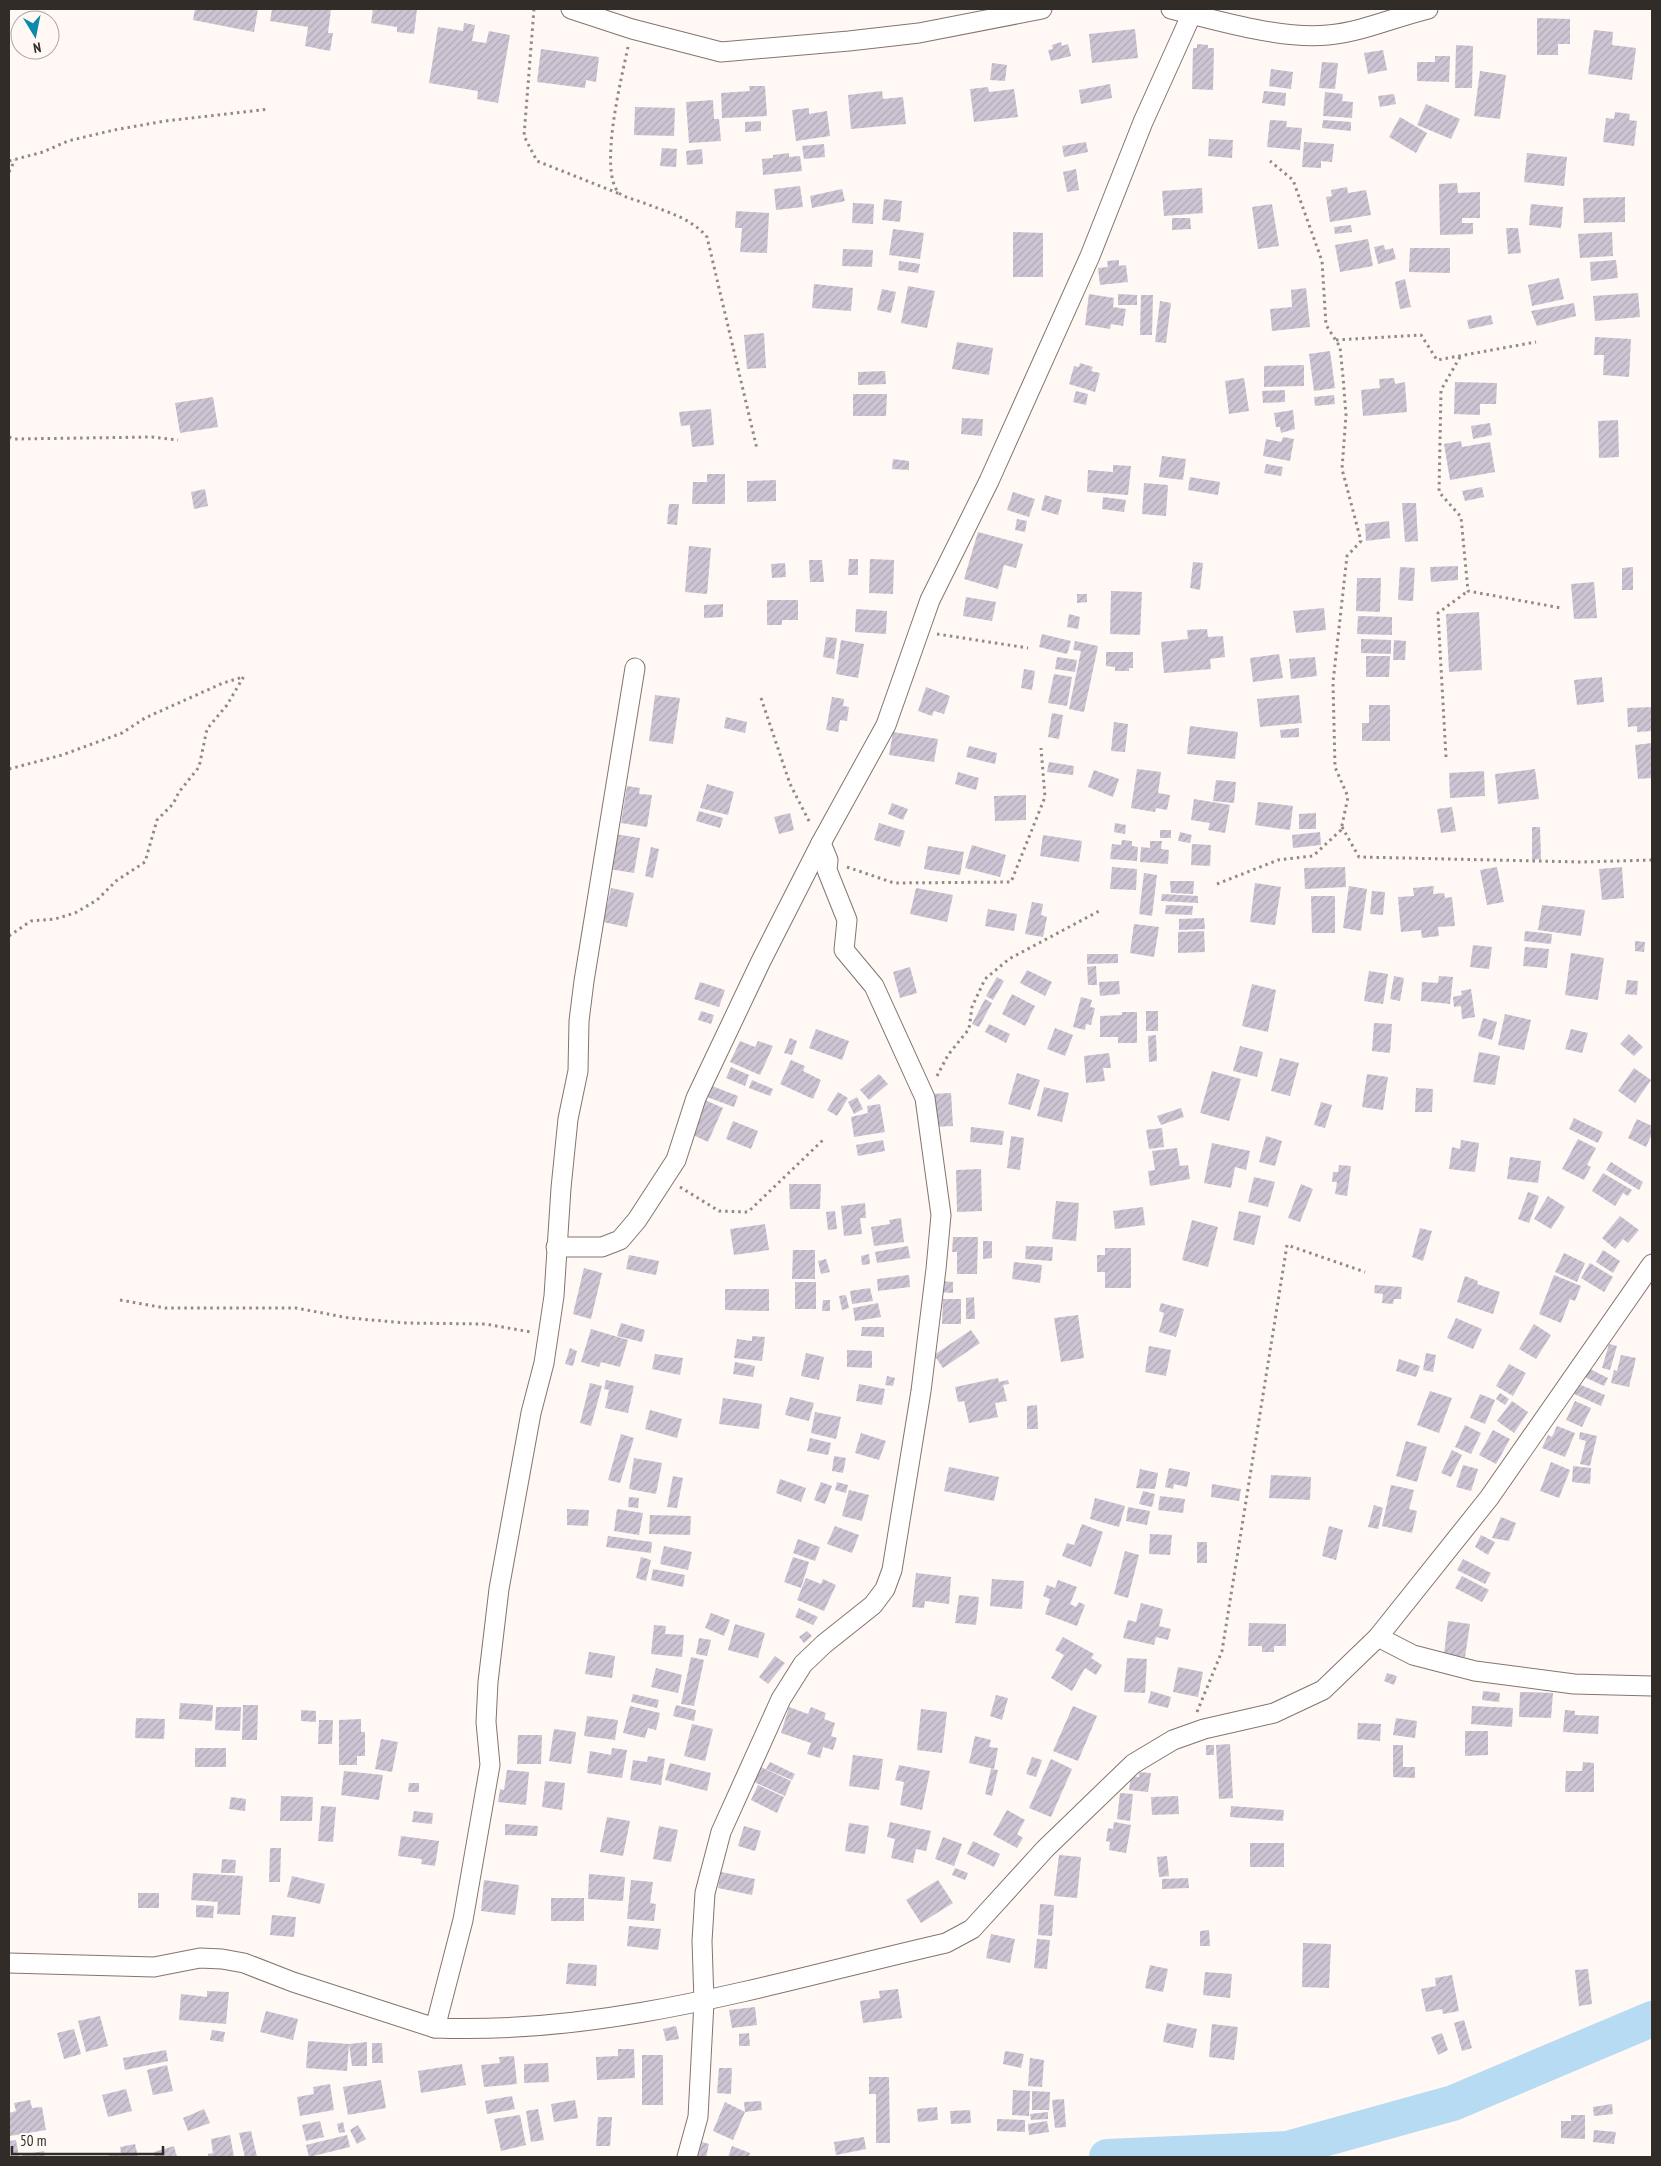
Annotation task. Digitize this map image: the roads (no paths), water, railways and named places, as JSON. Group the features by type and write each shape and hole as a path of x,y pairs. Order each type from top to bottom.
{"street":[{"path":"571,9 632,29 721,52 919,33 1042,9"},
{"path":"1171,9 1194,12 1259,30 1327,36 1394,14 1428,9"},
{"path":"556,1247 602,1247 616,1242 637,1220 676,1160 696,1098 760,961 824,852 886,725 930,600 1002,454 1090,256 1144,122 1194,12"},
{"path":"435,2028 463,1920 490,1764 486,1722 499,1590 531,1414 549,1335 554,1296 556,1247 568,1119 578,1071 579,1021 584,982 635,668"},
{"path":"687,2157 698,2117 704,2002 702,1932 705,1892 720,1832 781,1699 803,1664 824,1644 873,1605 885,1589 892,1570 921,1392 936,1269 941,1215 924,1098 874,986 844,950 847,920 827,870 824,852"},
{"path":"9,1963 154,1967 200,1958 222,1958 244,1963 293,1982 435,2028 488,2030 559,2025 704,2002 946,1943 972,1929 1045,1849 1133,1764 1173,1740 1204,1729 1274,1713 1323,1690 1378,1637 1489,1498 1652,1264"},
{"path":"1378,1637 1413,1654 1474,1670 1574,1684 1652,1686"}],"waterway":[{"path":"1107,2157 1287,2149 1453,2103 1652,2019"}]}
